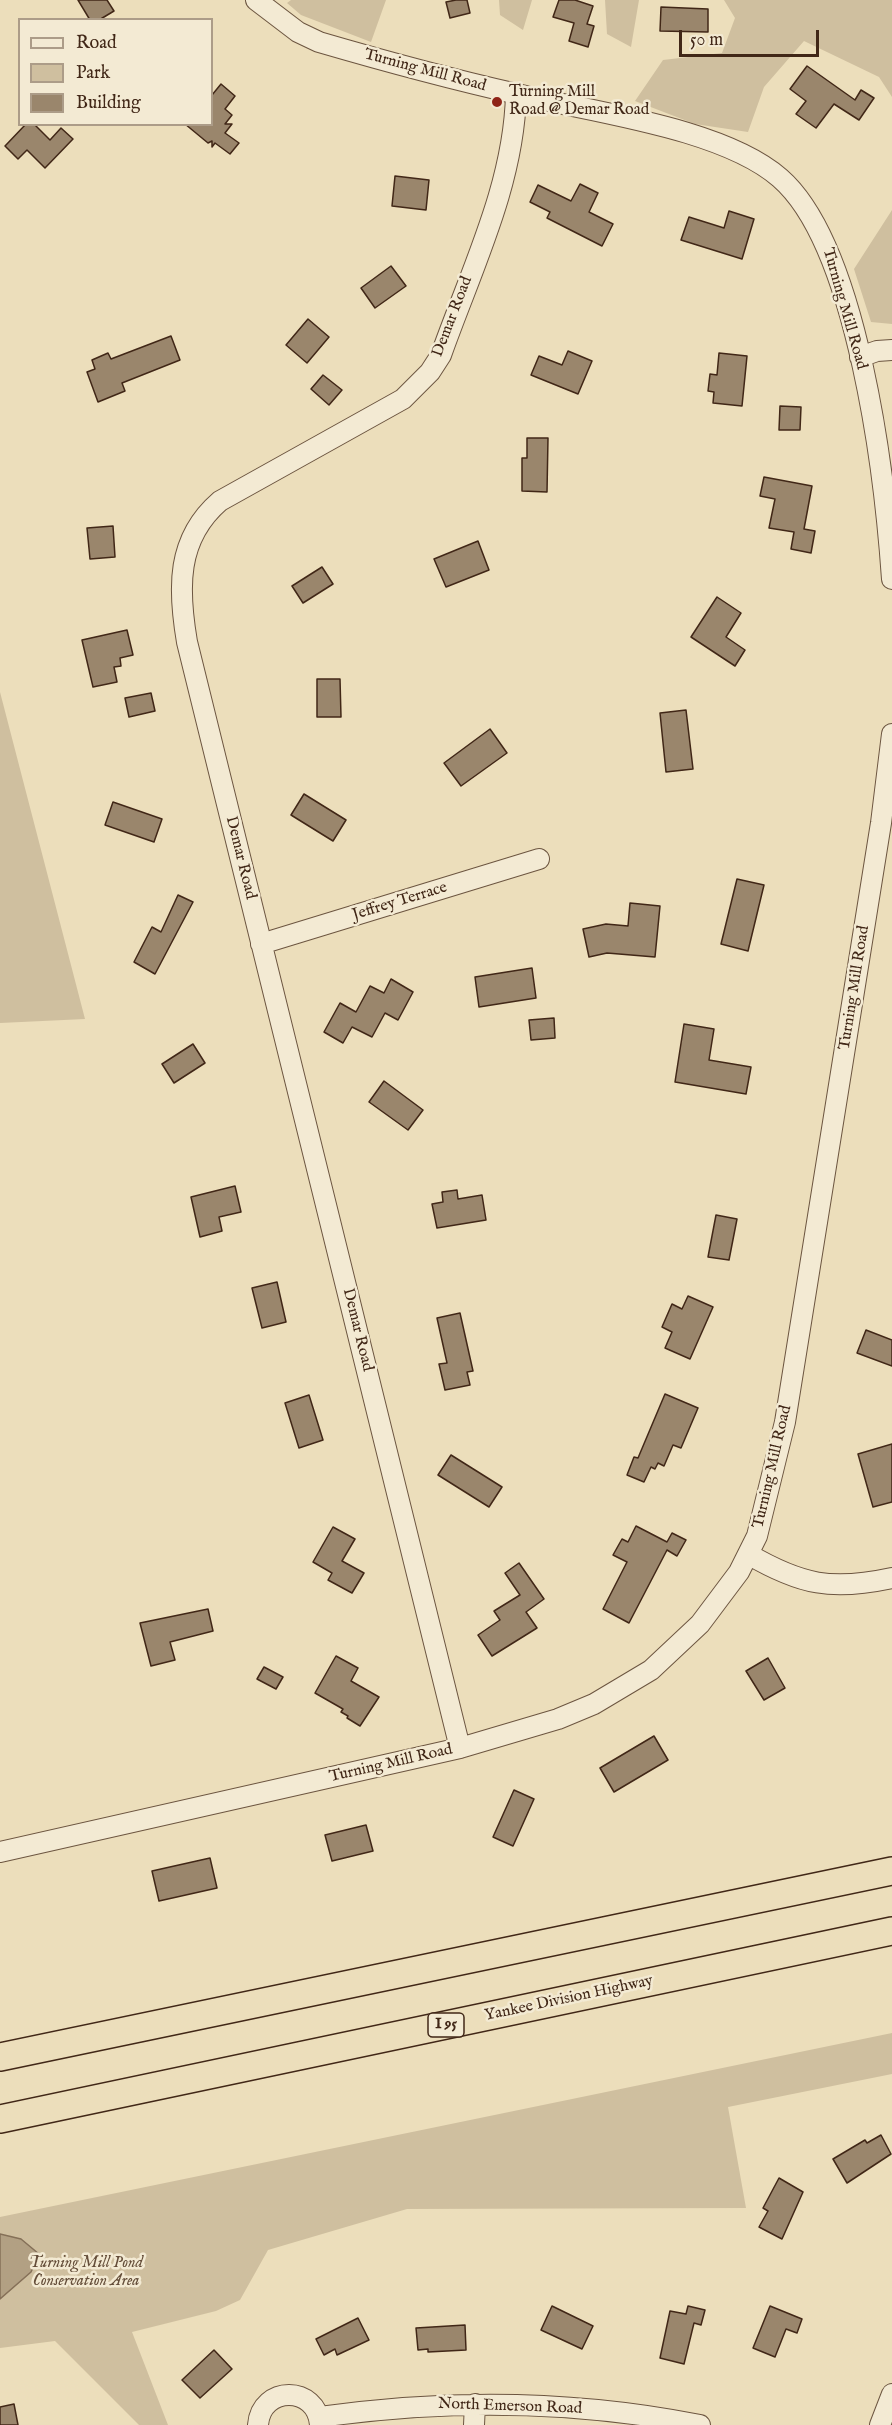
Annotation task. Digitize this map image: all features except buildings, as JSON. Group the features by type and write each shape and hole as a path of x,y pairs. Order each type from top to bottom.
{"highway":[{"path":"0,2057 892,1871"},
{"name":"Yankee Division Highway","path":"0,2119 892,1931"}],"street":[{"name":"Turning Mill Road","path":"256,0 298,32 319,42 516,94 694,134 743,154 779,177 806,205 821,234 837,276 860,357 886,503 892,579"},
{"name":"Demar Road","path":"460,1748 187,642 181,594 184,556 200,523 220,501 403,399 430,372 441,355 505,177 515,118 516,94"},
{"path":"860,357 877,351 892,350"},
{"name":"Turning Mill Road","path":"0,1852 460,1748 567,1715 604,1698 651,1670 700,1624 722,1598 757,1536 786,1422 883,809 892,734"},
{"name":"Jeffrey Terrace","path":"261,944 539,859"},
{"path":"748,1554 775,1570 820,1584 845,1586 892,1578"},
{"name":"North Emerson Road","path":"258,2425 265,2405 275,2397 287,2394 299,2395 310,2401 320,2421 416,2406 476,2404 598,2410 700,2425"},
{"path":"880,2425 892,2394"},
{"path":"474,2425 476,2404"}],"green space":[{"path":"291,0 386,0 371,42 301,15 287,3"},
{"path":"499,0 532,0 523,30 500,15"},
{"path":"605,0 639,0 631,47 607,34"},
{"path":"724,0 892,0 892,97 879,77 804,41 764,87 748,132 695,124 635,101 663,60 722,53 735,18"},
{"path":"892,210 892,324 871,322 854,269"},
{"path":"0,692 85,1019 0,1023"},
{"name":"Turning Mill Pond Conservation Area","path":"892,2033 892,2074 728,2107 746,2208 407,2209 268,2250 240,2300 216,2311 132,2332 168,2425 139,2425 55,2341 0,2348 0,2217"}],"shaded area":[{"path":"0,2234 21,2239 39,2254 31,2272 0,2299"}],"place":[{"name":"Turning Mill Road @ Demar Road","path":"497,102"}]}
